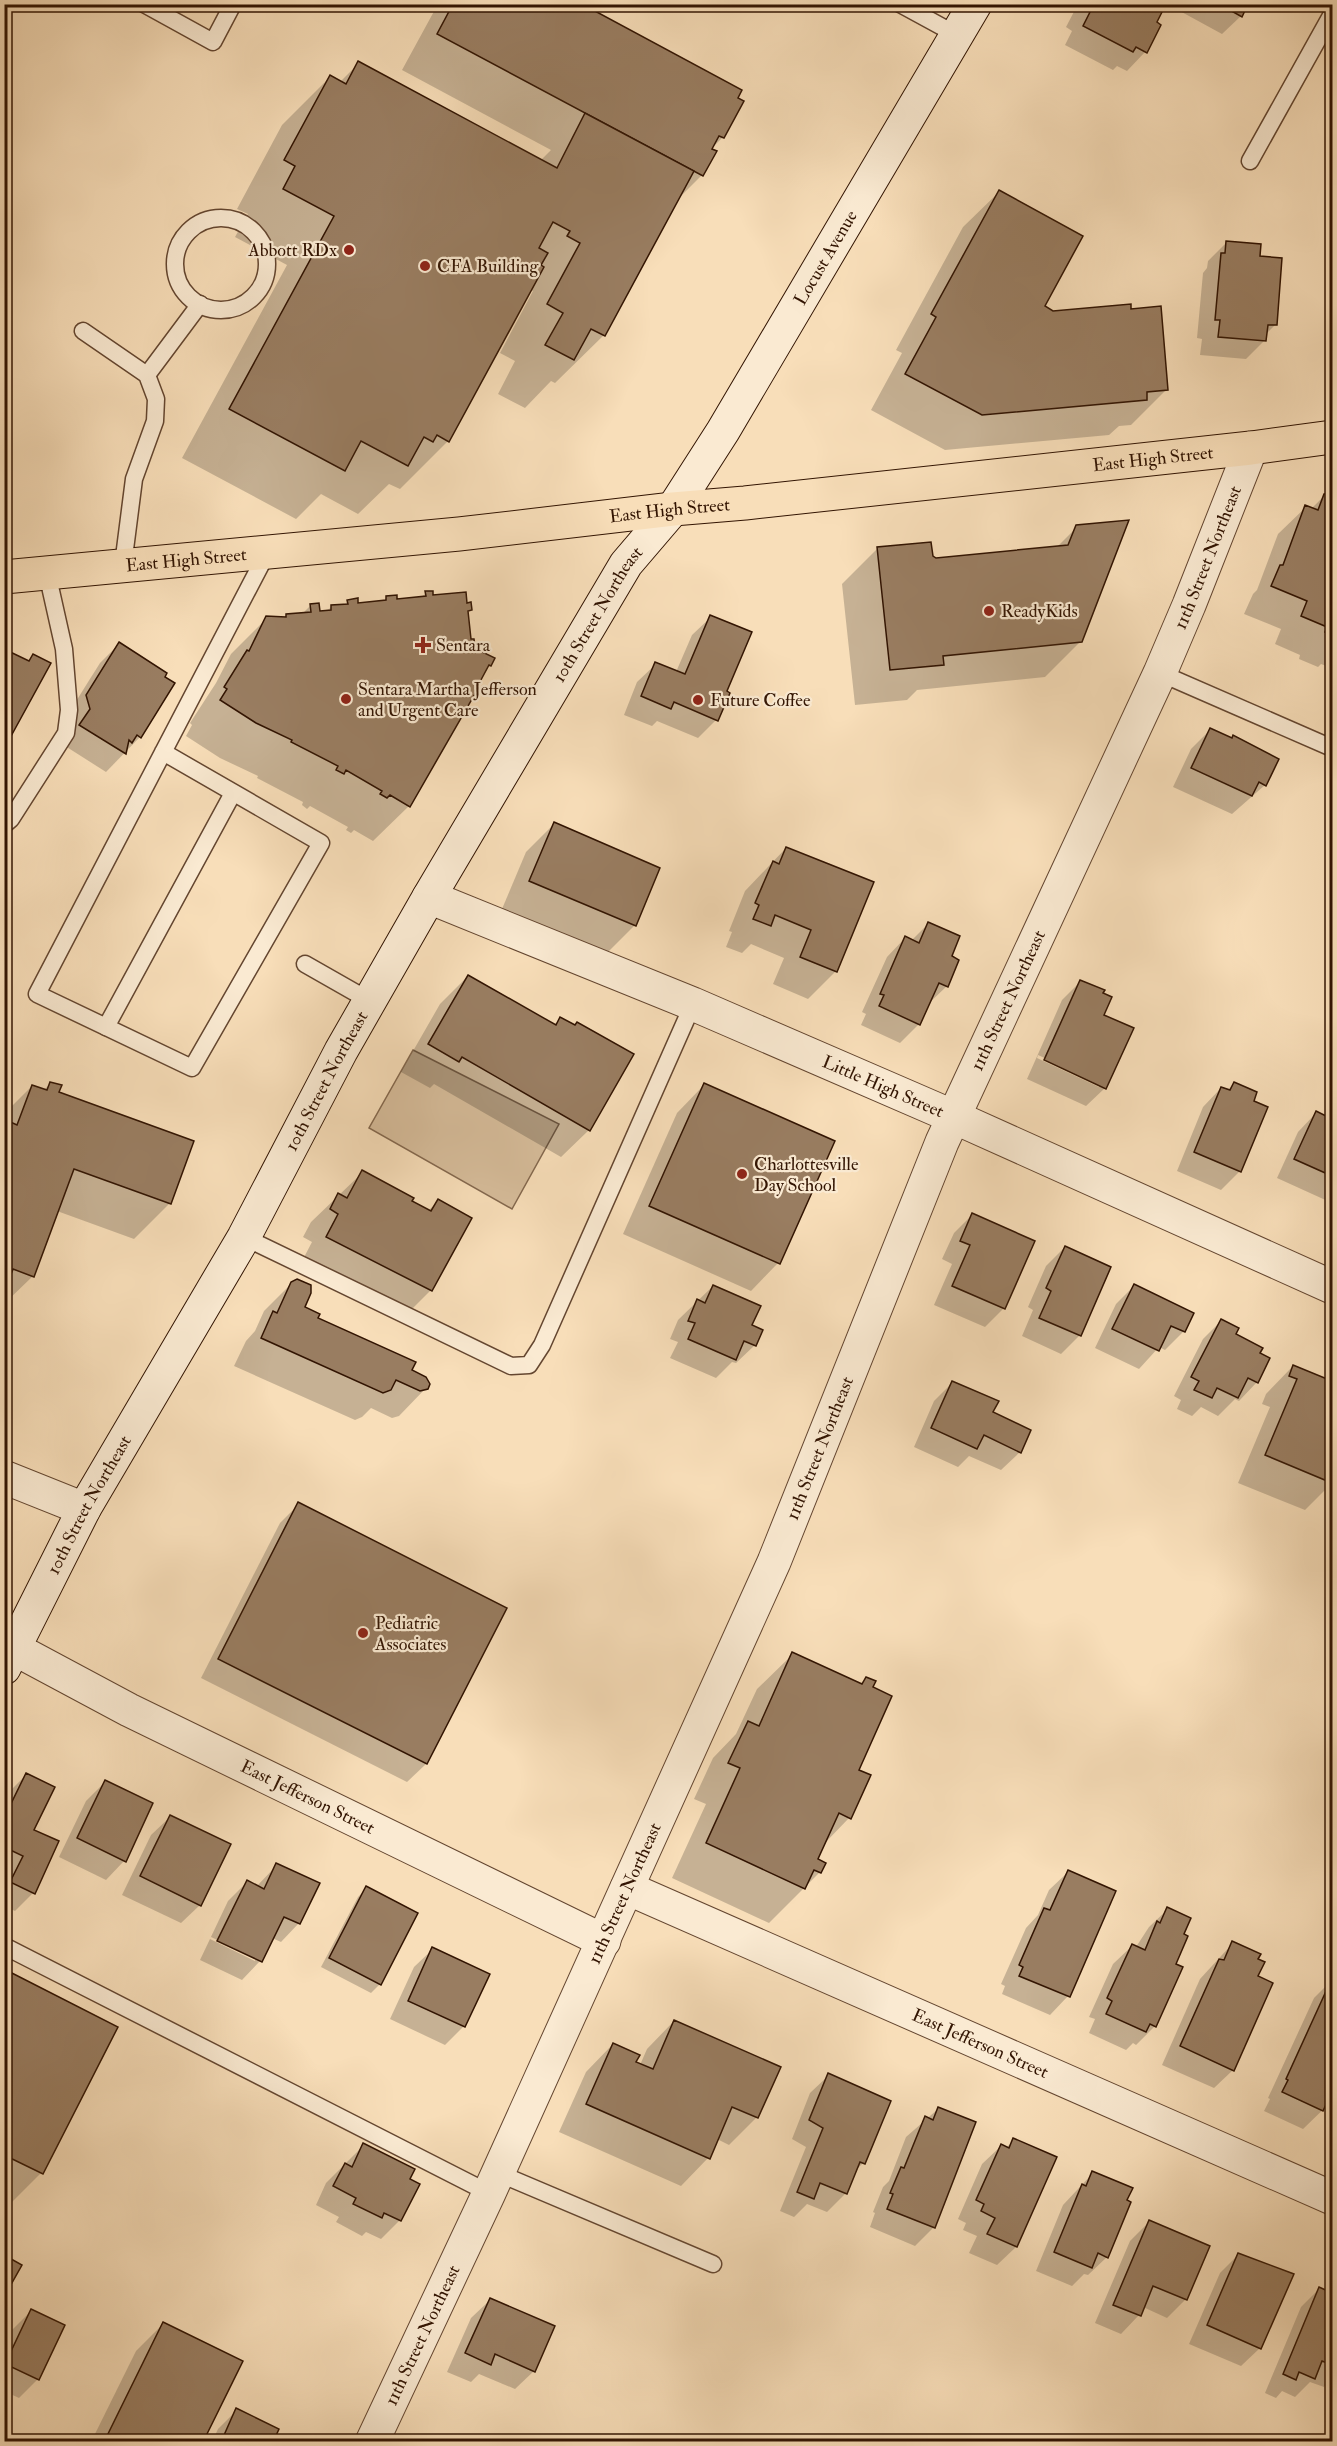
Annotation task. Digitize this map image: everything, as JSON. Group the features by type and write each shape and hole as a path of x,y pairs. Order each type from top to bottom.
{"main road":[{"name":"East High Street","path":"4,577 459,534 1251,448 1332,437"}],"street":[{"name":"Locust Avenue","path":"673,509 723,431 819,271 975,4"},
{"name":"11th Street Northeast","path":"372,2442 604,1941 774,1562 954,1116 1160,673 1251,448"},
{"name":"10th Street Northeast","path":"10,1658 84,1509 243,1237 370,1001 429,897 626,564 673,509"},
{"name":"Little High Street","path":"429,897 693,1004 954,1116 1332,1287"},
{"path":"4,1477 84,1509"},
{"name":"East Jefferson Street","path":"10,1658 129,1710 604,1941"},
{"name":"East Jefferson Street","path":"627,1888 1332,2198"}],"lane":[{"path":"144,4 213,42 233,4"},
{"path":"900,4 957,34"},
{"path":"1250,160 1332,14"},
{"path":"217,218 232,219 246,225 257,234 264,247 267,262 265,278 258,292 246,303 231,309 215,309 200,304 188,296 180,283 176,269 176,255 181,241 191,229 217,218"},
{"path":"147,375 200,304"},
{"path":"83,330 147,375 156,399 155,421 134,479 123,565"},
{"path":"164,752 321,843 192,1068 37,994 268,551"},
{"path":"4,825 11,819 66,733 69,710 64,649 47,573"},
{"path":"1160,673 1332,748"},
{"path":"106,1027 233,793"},
{"path":"305,964 370,1001"},
{"path":"243,1237 511,1366 530,1365 542,1345 693,1004"},
{"path":"4,1946 493,2183 713,2264"}],"shaded area":[{"path":"413,1050 559,1124 512,1209 369,1128"}],"building":[{"path":"453,4 582,4 742,90 738,98 744,101 724,138 719,136 712,149 717,151 703,176 437,34"},
{"path":"1085,4 1162,4 1165,6 1157,22 1161,25 1147,53 1136,47 1133,52 1083,26 1090,12 1083,8"},
{"path":"1219,4 1248,4 1242,17"},
{"name":"CFA Building","path":"358,61 557,168 585,113 694,171 605,336 591,329 574,360 545,345 563,313 547,304 580,243 567,236 570,231 553,222 539,248 548,253 541,265 544,267 449,442 437,435 433,442 424,437 408,466 361,441 345,471 229,409 334,216 283,189 295,166 284,160 330,75 346,84"},
{"path":"999,190 1083,236 1045,306 1053,311 1131,304 1131,309 1161,306 1168,390 1147,392 1147,400 982,415 905,374 936,317 931,314"},
{"path":"1226,241 1261,244 1260,256 1282,258 1277,325 1268,325 1266,341 1218,337 1220,320 1215,320 1221,253 1225,253"},
{"path":"1332,493 1332,634 1325,632 1327,627 1301,616 1307,601 1271,586 1280,565 1283,565 1305,505 1318,510 1324,494"},
{"name":"ReadyKids","path":"1129,520 1082,642 943,656 944,665 890,670 877,547 931,542 933,556 936,558 1068,545 1076,525"},
{"name":"Sentara Martha Jefferson and Urgent Care","path":"425,591 433,591 433,595 466,592 467,603 471,602 472,610 468,611 471,639 474,639 478,650 495,658 410,807 390,795 387,798 380,794 382,791 346,770 344,774 336,770 338,766 256,723 220,700 227,689 224,687 247,650 249,651 266,616 286,617 286,614 311,612 310,604 319,603 320,611 331,610 331,605 348,604 347,600 358,598 358,603 386,600 386,596 397,595 397,599 426,596"},
{"path":"710,615 752,632 727,691 730,693 718,721 674,702 671,709 641,696 655,662 685,674"},
{"path":"119,642 167,673 165,677 175,683 141,738 137,735 132,743 129,740 126,754 79,725 90,709 86,695"},
{"path":"4,649 29,661 33,654 51,663 4,749"},
{"path":"1210,728 1232,738 1233,735 1279,759 1266,786 1259,782 1252,796 1191,768"},
{"path":"554,822 660,868 636,926 529,881"},
{"path":"786,847 874,882 837,972 800,957 811,930 775,915 771,926 753,919 759,905 755,903 773,861 779,864"},
{"path":"928,922 960,936 952,956 959,960 948,987 939,983 920,1025 879,1006 884,995 880,994 905,936 919,943"},
{"path":"468,975 556,1025 560,1017 575,1025 577,1022 634,1054 590,1131 462,1057 459,1062 428,1044"},
{"path":"1080,980 1105,990 1103,993 1112,997 1104,1015 1134,1028 1106,1089 1044,1060"},
{"path":"50,1082 62,1085 59,1092 194,1141 171,1204 74,1169 34,1277 13,1269 4,1293 4,1124 6,1120 17,1125 32,1085 47,1090"},
{"path":"1234,1082 1257,1092 1254,1101 1268,1107 1241,1172 1194,1152 1221,1087 1230,1090"},
{"name":"Charlottesville Day School","path":"704,1083 835,1141 780,1264 649,1206"},
{"path":"1316,1111 1332,1119 1332,1176 1294,1159"},
{"path":"362,1170 414,1198 412,1201 431,1211 438,1199 472,1218 432,1291 326,1237 338,1214 330,1209 338,1193 347,1198"},
{"path":"972,1213 1035,1241 1005,1309 952,1286 970,1245 960,1241"},
{"path":"1065,1246 1111,1267 1081,1336 1039,1318 1051,1291 1046,1288"},
{"path":"297,1279 311,1285 311,1293 305,1307 320,1314 318,1318 416,1362 412,1370 426,1377 430,1384 428,1389 420,1391 396,1380 391,1390 383,1393 261,1338 273,1311 277,1313 291,1282"},
{"path":"1134,1284 1194,1313 1185,1332 1171,1326 1159,1351 1112,1329"},
{"path":"713,1285 761,1306 752,1325 763,1330 756,1346 744,1341 736,1360 688,1339 695,1323 688,1321 697,1299 705,1303"},
{"path":"1221,1319 1239,1328 1236,1334 1263,1348 1260,1353 1270,1358 1258,1383 1248,1378 1238,1398 1217,1388 1212,1398 1194,1390 1199,1381 1191,1377"},
{"path":"1293,1365 1332,1381 1332,1483 1265,1455 1297,1379 1289,1376"},
{"path":"952,1381 999,1401 993,1412 1031,1430 1021,1453 984,1435 977,1449 931,1428"},
{"name":"Pediatric Associates","path":"298,1502 507,1608 427,1764 218,1659"},
{"path":"792,1652 862,1684 866,1677 876,1681 873,1687 892,1696 859,1770 871,1775 851,1819 839,1813 818,1859 826,1863 821,1873 814,1870 805,1889 706,1843 740,1768 728,1763 748,1721 759,1726"},
{"path":"26,1773 55,1787 34,1830 59,1841 35,1894 10,1882 23,1856 4,1847 4,1818"},
{"path":"105,1780 153,1803 126,1862 77,1838"},
{"path":"170,1815 231,1844 201,1906 140,1876"},
{"path":"276,1863 320,1883 300,1924 284,1917 262,1962 217,1941 247,1880 264,1889"},
{"path":"1068,1870 1116,1891 1070,1997 1019,1976 1023,1967 1019,1965 1044,1908 1050,1910"},
{"path":"366,1886 418,1913 381,1985 329,1958"},
{"path":"1167,1907 1191,1918 1184,1934 1188,1936 1176,1964 1183,1967 1156,2027 1150,2024 1146,2032 1106,2014 1112,2001 1107,1998 1132,1944 1145,1950 1157,1921 1160,1923"},
{"path":"1232,1941 1261,1954 1258,1959 1265,1962 1258,1976 1273,1983 1234,2071 1180,2046 1219,1959 1224,1960"},
{"path":"432,1947 490,1974 465,2027 408,2001"},
{"path":"4,1969 118,2027 43,2174 4,2155"},
{"path":"1332,1978 1332,2102 1328,2100 1323,2111 1282,2092"},
{"path":"674,2020 781,2067 758,2118 732,2107 710,2159 586,2104 613,2043 640,2055 636,2062 653,2069"},
{"path":"828,2073 891,2101 865,2164 860,2162 847,2194 820,2183 814,2199 797,2192 823,2128 809,2120"},
{"path":"938,2107 976,2122 935,2228 887,2209 893,2194 890,2193 901,2167 904,2168 925,2116 933,2120"},
{"path":"1013,2138 1057,2157 1017,2247 987,2234 995,2218 981,2211 984,2204 976,2200 1001,2144 1009,2148"},
{"path":"363,2143 415,2169 410,2179 420,2184 401,2221 384,2213 382,2218 353,2204 356,2198 333,2186 345,2163 352,2167"},
{"path":"1092,2171 1133,2188 1127,2200 1131,2202 1108,2258 1098,2253 1092,2268 1054,2252 1082,2184 1086,2186"},
{"path":"1149,2220 1210,2246 1187,2300 1153,2286 1141,2316 1113,2305"},
{"path":"1238,2253 1294,2274 1261,2349 1207,2325"},
{"path":"4,2255 22,2265 4,2297"},
{"path":"1319,2287 1332,2293 1332,2365 1322,2361 1315,2379 1299,2372 1296,2380 1283,2374"},
{"path":"490,2298 555,2326 535,2372 495,2354 491,2365 465,2353"},
{"path":"31,2309 65,2325 39,2380 5,2364"},
{"path":"163,2322 243,2361 203,2442 104,2442"},
{"path":"236,2408 279,2429 273,2442 221,2442"}],"place":[{"name":"Abbott RDx","path":"349,250"},
{"name":"CFA Building","path":"425,266"},
{"name":"ReadyKids","path":"989,611"},
{"name":"Sentara","path":"423,645"},
{"name":"Sentara Martha Jefferson and Urgent Care","path":"346,699"},
{"name":"Future Coffee","path":"698,700"},
{"name":"Charlottesville Day School","path":"742,1174"},
{"name":"Pediatric Associates","path":"363,1633"}]}
